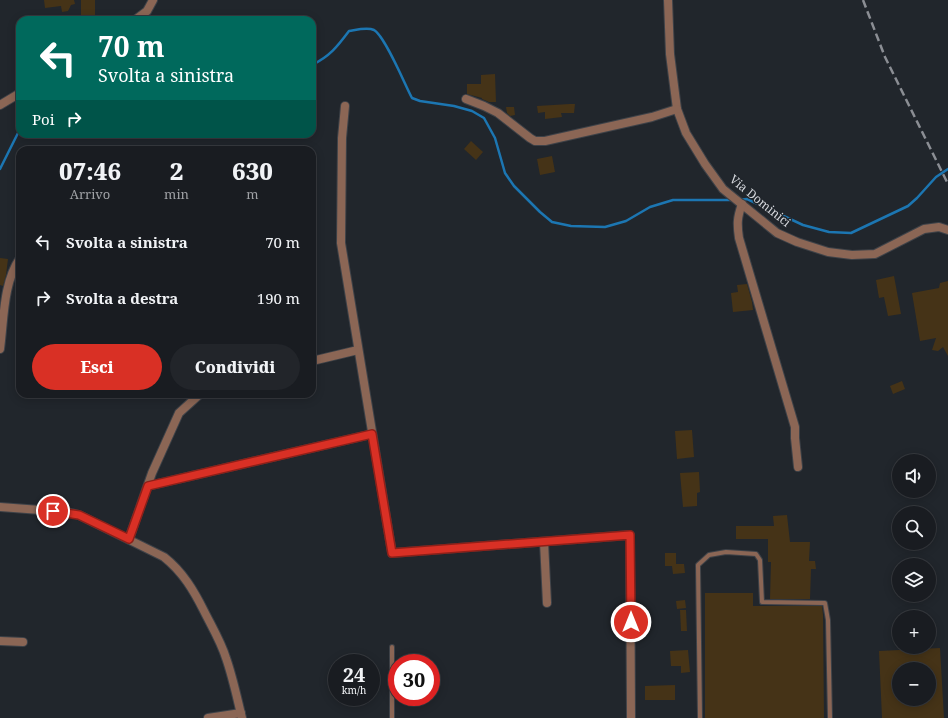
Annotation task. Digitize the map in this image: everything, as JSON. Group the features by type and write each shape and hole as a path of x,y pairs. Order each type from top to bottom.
{"street":[{"path":"140,16 147,11 153,0"},
{"name":"Via Dominici","path":"668,0 670,54 677,109 686,133 705,164 723,189 776,233 797,242 828,252 852,255 875,254 924,229 939,227 948,230"},
{"path":"0,106 16,96"},
{"path":"466,99 498,113 535,141 545,141 652,117 677,109"},
{"path":"345,106 342,138 341,243 392,553 630,535 631,718"},
{"path":"741,204 737,224 739,238 795,427 794,438 798,467"},
{"path":"0,349 8,284 11,272 16,264"},
{"path":"316,360 358,350"},
{"path":"129,539 148,486 179,413 196,398"},
{"path":"148,486 372,434"},
{"path":"0,507 66,512 79,515 164,557 172,563 185,578 198,599 221,644 241,716 208,718"},
{"path":"544,542 547,603"},
{"path":"0,641 23,642"}],"lane":[{"path":"700,718 698,566 709,555 726,552 756,554 760,560 762,602 825,603 828,620 830,718"},
{"path":"392,647 392,718"}],"building":[{"path":"44,0 74,0 75,4 71,5 68,11 62,12 61,6 45,8"},
{"path":"81,0 95,0 95,16 81,16"},
{"path":"495,74 496,102 489,102 482,98 467,94 467,84 481,84 481,75"},
{"path":"575,104 574,113 561,113 562,117 545,119 545,112 538,113 537,106"},
{"path":"506,107 514,107 515,115 510,116 507,113"},
{"path":"471,141 483,152 476,160 464,149"},
{"path":"552,156 555,172 540,175 537,159"},
{"path":"0,258 8,259 3,286 0,285"},
{"path":"894,276 901,314 888,316 884,297 879,298 876,280"},
{"path":"948,281 948,356 943,347 938,351 932,350 936,338 920,341 912,293 939,288 940,283"},
{"path":"747,284 753,310 733,312 731,293 738,292 737,285"},
{"path":"902,381 905,389 893,394 890,386"},
{"path":"692,430 694,457 677,459 675,431"},
{"path":"699,472 700,492 697,493 697,506 683,507 680,473"},
{"path":"787,515 790,542 810,542 809,561 815,561 816,569 811,569 810,599 770,599 771,562 768,562 768,539 736,539 736,526 774,526 773,516"},
{"path":"665,553 676,553 676,564 684,564 685,573 673,574 672,566 665,566"},
{"path":"705,593 753,593 753,606 822,606 824,718 705,718"},
{"path":"685,600 686,608 677,609 676,601"},
{"path":"680,610 686,610 687,631 681,631"},
{"path":"936,648 940,648 944,718 882,718 879,651 892,650 892,654 936,654"},
{"path":"688,650 690,672 681,673 681,666 671,666 670,651"},
{"path":"675,685 675,700 645,700 645,686"}],"waterway":[{"path":"316,63 333,51 349,31 365,29 374,30 384,41 412,98 420,101 454,106 472,111 484,118 495,138 505,173 514,186 552,222 571,226 605,227 626,221 650,207 673,200 732,200"},
{"path":"0,169 16,137"},
{"path":"739,200 747,199 803,225 829,232 851,233 908,206 936,177 948,169"}],"railway":[{"path":"863,0 885,57 948,184"}],"route":[{"path":"53,511 79,515 129,539 148,486 372,434 392,553 630,535 631,622"}]}
